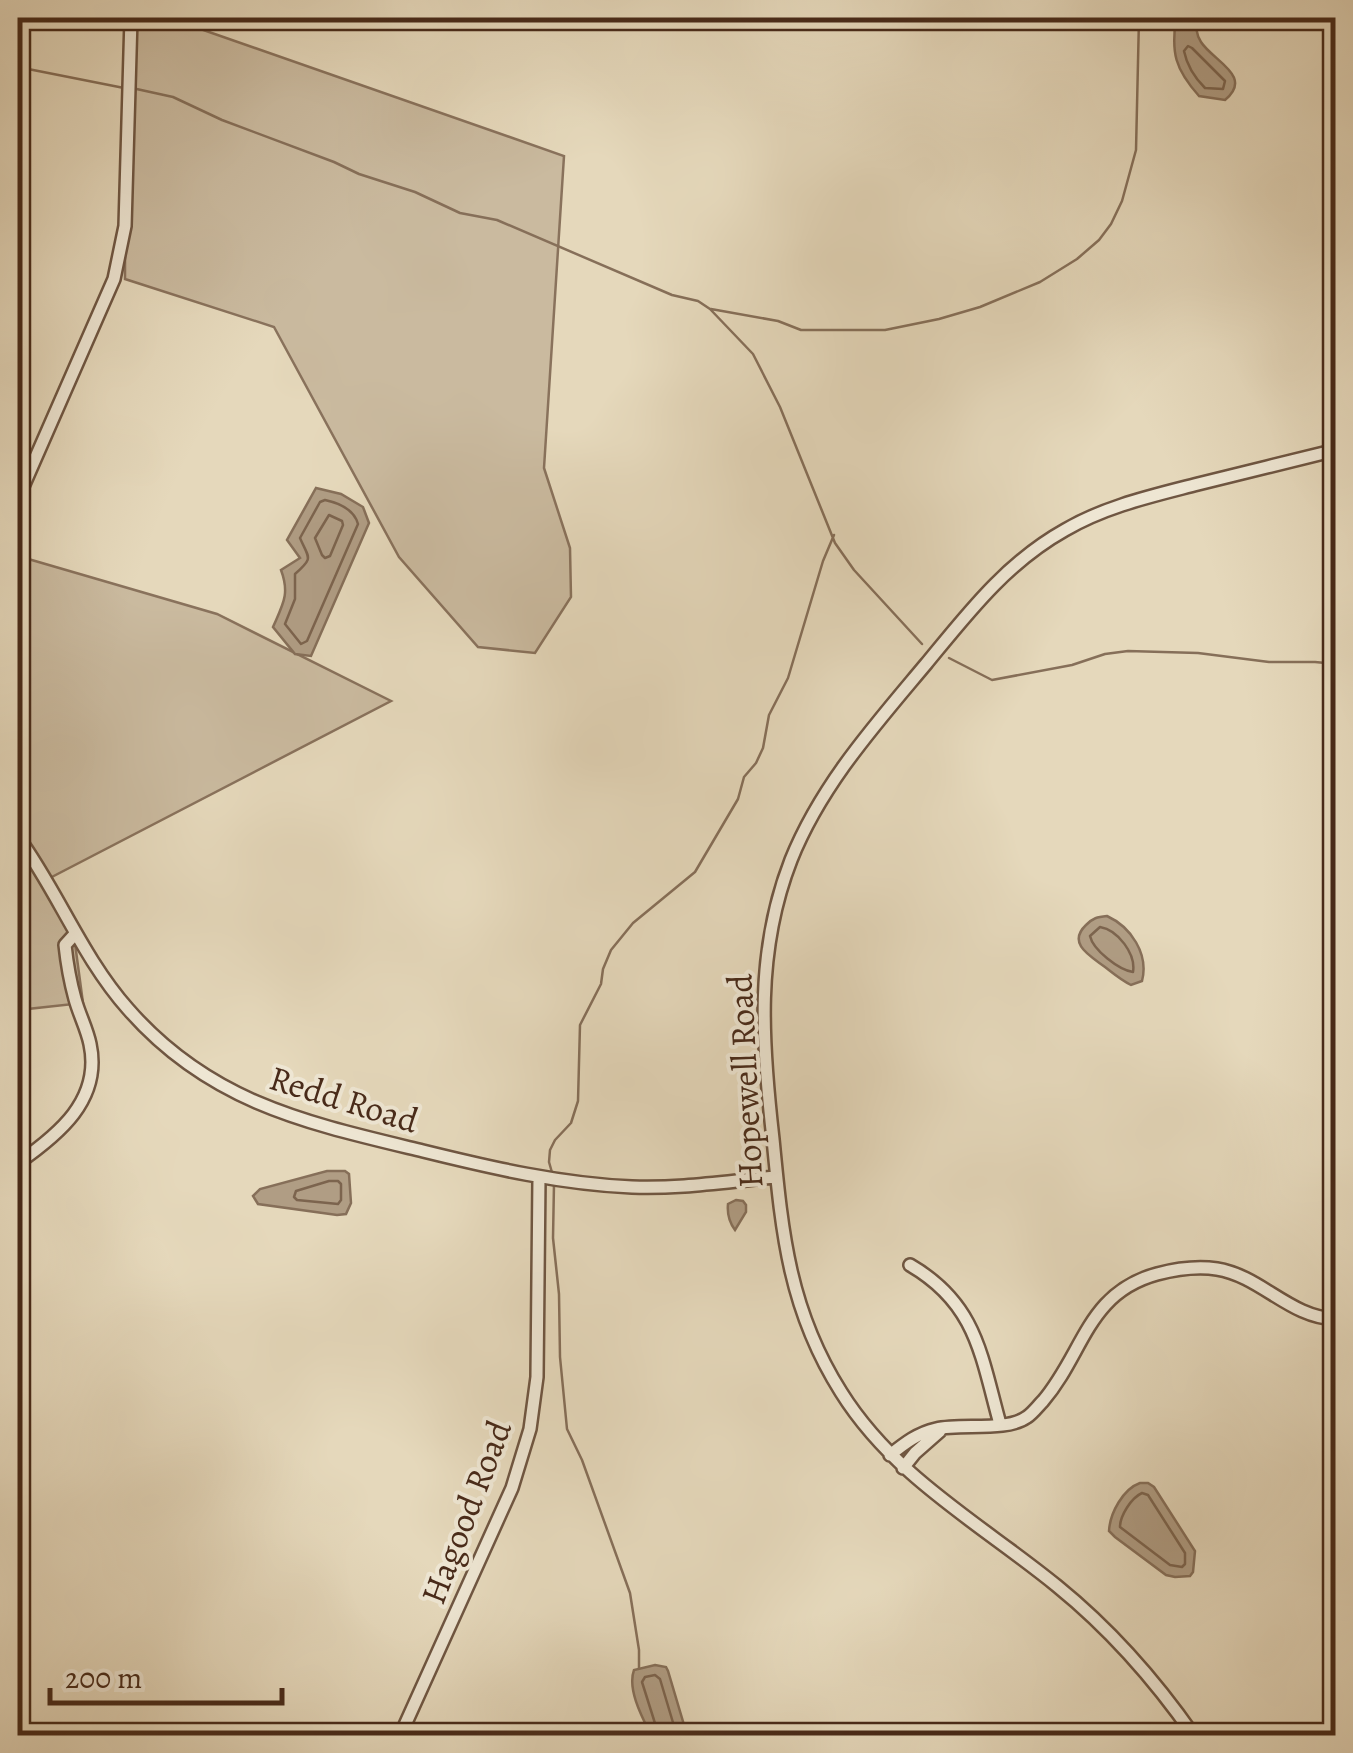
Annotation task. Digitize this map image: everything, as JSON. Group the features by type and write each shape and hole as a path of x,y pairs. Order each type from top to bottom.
{"street":[{"path":"18,498 114,279 125,226 131,18"},
{"name":"Hopewell Road","path":"1194,1736 1159,1688 1098,1622 904,1468 866,1428 843,1395 808,1330 791,1278 780,1219 765,1062 763,987 771,929 790,863 826,792 876,723 1006,572 1032,550 1096,514 1140,499 1336,450"},
{"name":"Redd Road","path":"18,837 98,972 128,1010 193,1068 235,1094 319,1126 539,1178 635,1188 776,1177"},
{"path":"18,1163 70,1120 89,1078 90,1044 75,1000 65,945 75,934"},
{"name":"Hagood Road","path":"400,1736 512,1488 530,1429 537,1377 539,1178"},
{"path":"910,1266 934,1282 968,1321 1000,1424"},
{"path":"890,1455 917,1435 942,1428 1017,1422 1031,1414 1060,1382 1100,1308 1124,1288 1149,1276 1193,1268 1225,1270 1250,1280 1302,1312 1336,1320"},
{"path":"904,1468 942,1428"}],"shaded area":[{"path":"132,18 169,18 564,156 544,468 570,548 571,597 535,653 478,647 399,557 274,327 125,279 125,157"},
{"path":"18,556 217,614 391,701 48,879 74,936 83,1003 18,1010"}],"water":[{"path":"1176,18 1196,18 1201,42 1233,76 1233,91 1225,100 1199,96 1185,77 1175,51"},
{"path":"316,488 341,494 363,507 369,523 311,656 295,654 273,627 285,593 281,570 300,558 287,540"},
{"path":"1107,916 1124,927 1136,943 1143,961 1142,981 1131,985 1124,981 1080,944 1086,925"},
{"path":"327,1171 349,1174 351,1203 346,1214 258,1204 253,1196 260,1189"},
{"path":"743,1201 746,1212 735,1230 728,1204"},
{"path":"1140,1483 1154,1487 1195,1551 1190,1576 1166,1575 1109,1531 1118,1502"},
{"path":"655,1665 668,1671 687,1735 651,1735 644,1720 632,1678 634,1670"}],"waterway":[{"path":"711,309 778,321 801,330 885,330 980,307 1040,282 1077,259 1111,224 1122,201 1136,150 1139,18"},
{"path":"18,67 124,88"},
{"path":"132,88 173,97 460,213 497,220 710,309 753,354 780,407 835,543 854,570 922,644"},
{"path":"553,1176 550,1150 571,1123 578,1101 580,1025 601,984 611,950 633,923 695,872 738,799 744,777 763,748 769,715 788,678 834,535"},
{"path":"949,658 992,680 1128,651 1336,664"},
{"path":"554,1184 553,1238 567,1429 630,1593 639,1668"}]}
